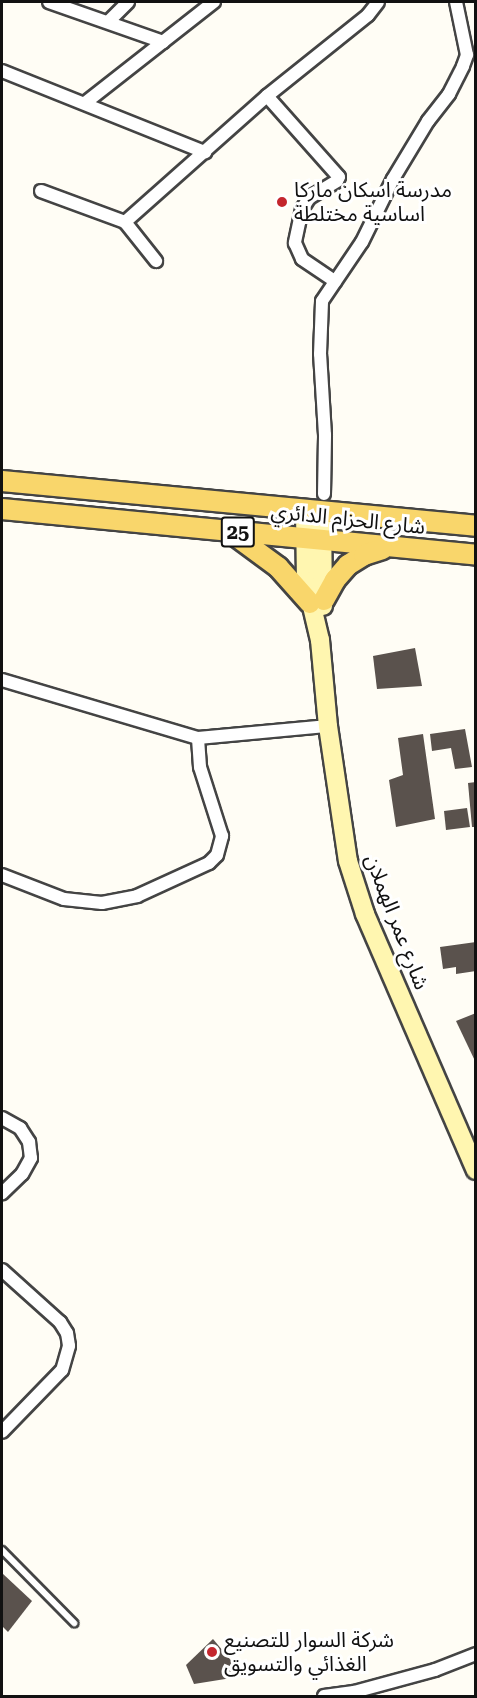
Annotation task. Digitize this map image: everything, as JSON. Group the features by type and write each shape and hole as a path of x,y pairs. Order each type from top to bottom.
{"main road":[{"name":"شارع الحزام الدائري","path":"2,481 317,505 476,526"},
{"name":"شارع الحزام الدائري","path":"2,509 476,555"},
{"path":"228,531 278,567 317,602 348,564 364,555 388,547"}],"street":[{"path":"49,2 109,21 163,42"},
{"path":"109,21 128,2"},
{"path":"85,103 214,2"},
{"path":"125,222 267,96 368,15 378,2"},
{"path":"317,505 325,435 320,354 322,301 362,242 393,179 428,121 449,94 463,66 467,55 456,2"},
{"path":"2,70 205,152"},
{"path":"267,96 339,177 337,181 309,198 302,209 295,243 302,258 335,281"},
{"path":"40,191 125,222 156,261"},
{"name":"شارع عمر الهملان","path":"317,505 312,539 320,640 328,726 348,861 356,888 476,1170"},
{"path":"2,680 198,738 328,726"},
{"path":"2,875 64,899 102,903 137,896 209,863 217,855 222,836 200,766 198,738"},
{"path":"2,1119 20,1128 29,1142 31,1158 22,1174 2,1193"},
{"path":"2,1270 60,1322 67,1333 69,1346 62,1370 2,1432"},
{"path":"324,1696 354,1692 435,1670 476,1654"}],"lane":[{"path":"2,1550 74,1623"}],"building":[{"path":"415,648 422,686 377,689 373,656"},
{"path":"465,729 472,767 455,769 451,748 432,751 430,734"},
{"path":"423,734 435,819 396,827 389,780 403,775 398,738"},
{"path":"476,782 476,827 472,827 468,783"},
{"path":"467,808 470,827 446,830 444,811"},
{"path":"476,942 476,971 456,974 456,967 443,969 440,947"},
{"path":"476,1013 476,1063 456,1021"},
{"path":"2,1573 32,1601 8,1632 2,1626"},
{"name":"شركة السوار للتصنيع الغذائي والتسويق","path":"213,1639 244,1676 194,1684 186,1665"}],"place":[{"name":"مدرسة اسكان ماركا اساسية مختلطة","path":"282,202"},
{"name":"شركة السوار للتصنيع الغذائي والتسويق","path":"212,1652"}]}
